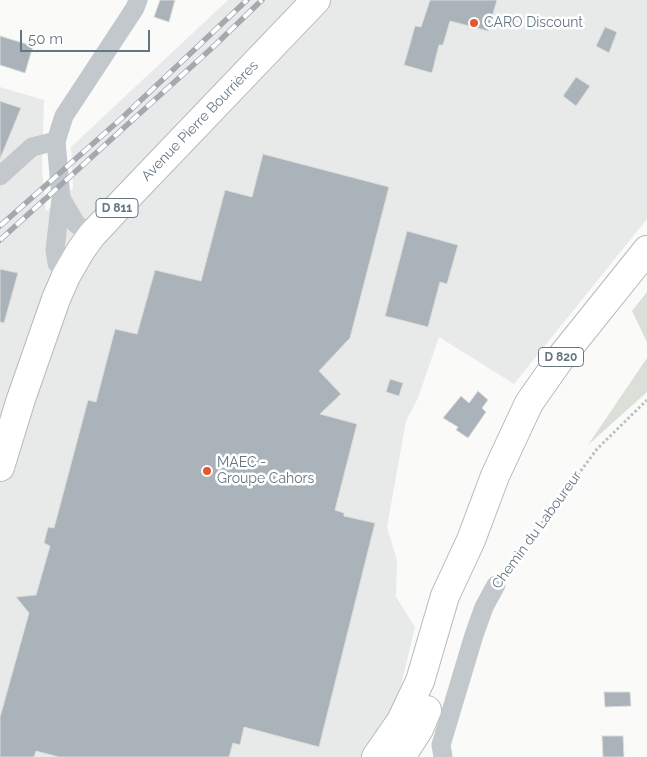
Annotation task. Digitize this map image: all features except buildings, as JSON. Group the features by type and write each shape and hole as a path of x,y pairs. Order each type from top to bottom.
{"main road":[{"name":"Avenue Pierre Bourrières","path":"0,467 21,399 56,299 66,276 92,235 316,0"},
{"name":"D 820","path":"393,755 419,728 439,684 464,591 471,540 495,476 529,403 562,356 647,250"}],"street":[{"path":"66,276 58,263 56,250 61,198 56,141 64,116 135,8 138,0"},
{"path":"0,176 32,147 56,141"},
{"path":"61,198 76,224 92,235"},
{"name":"Chemin du Laboureur","path":"443,757 441,745 474,635 484,607 496,585"}],"path":[{"name":"Chemin du Laboureur","path":"496,585 516,555 597,449 647,400"}],"shaded area":[{"path":"228,0 647,0 647,219 514,384 439,337 418,398 406,421 387,527 397,560 396,597 415,627 384,757 0,757 0,87 44,100 42,170 46,211 73,188 71,147"},
{"path":"647,292 647,342 632,311"},
{"path":"647,358 647,392 588,445"}],"railway":[{"path":"0,226 123,117 247,0"},
{"path":"0,240 212,48 262,0"}],"place":[{"name":"CARO Discount","path":"474,23"},
{"name":"MAEC - Groupe Cahors","path":"207,471"}]}
